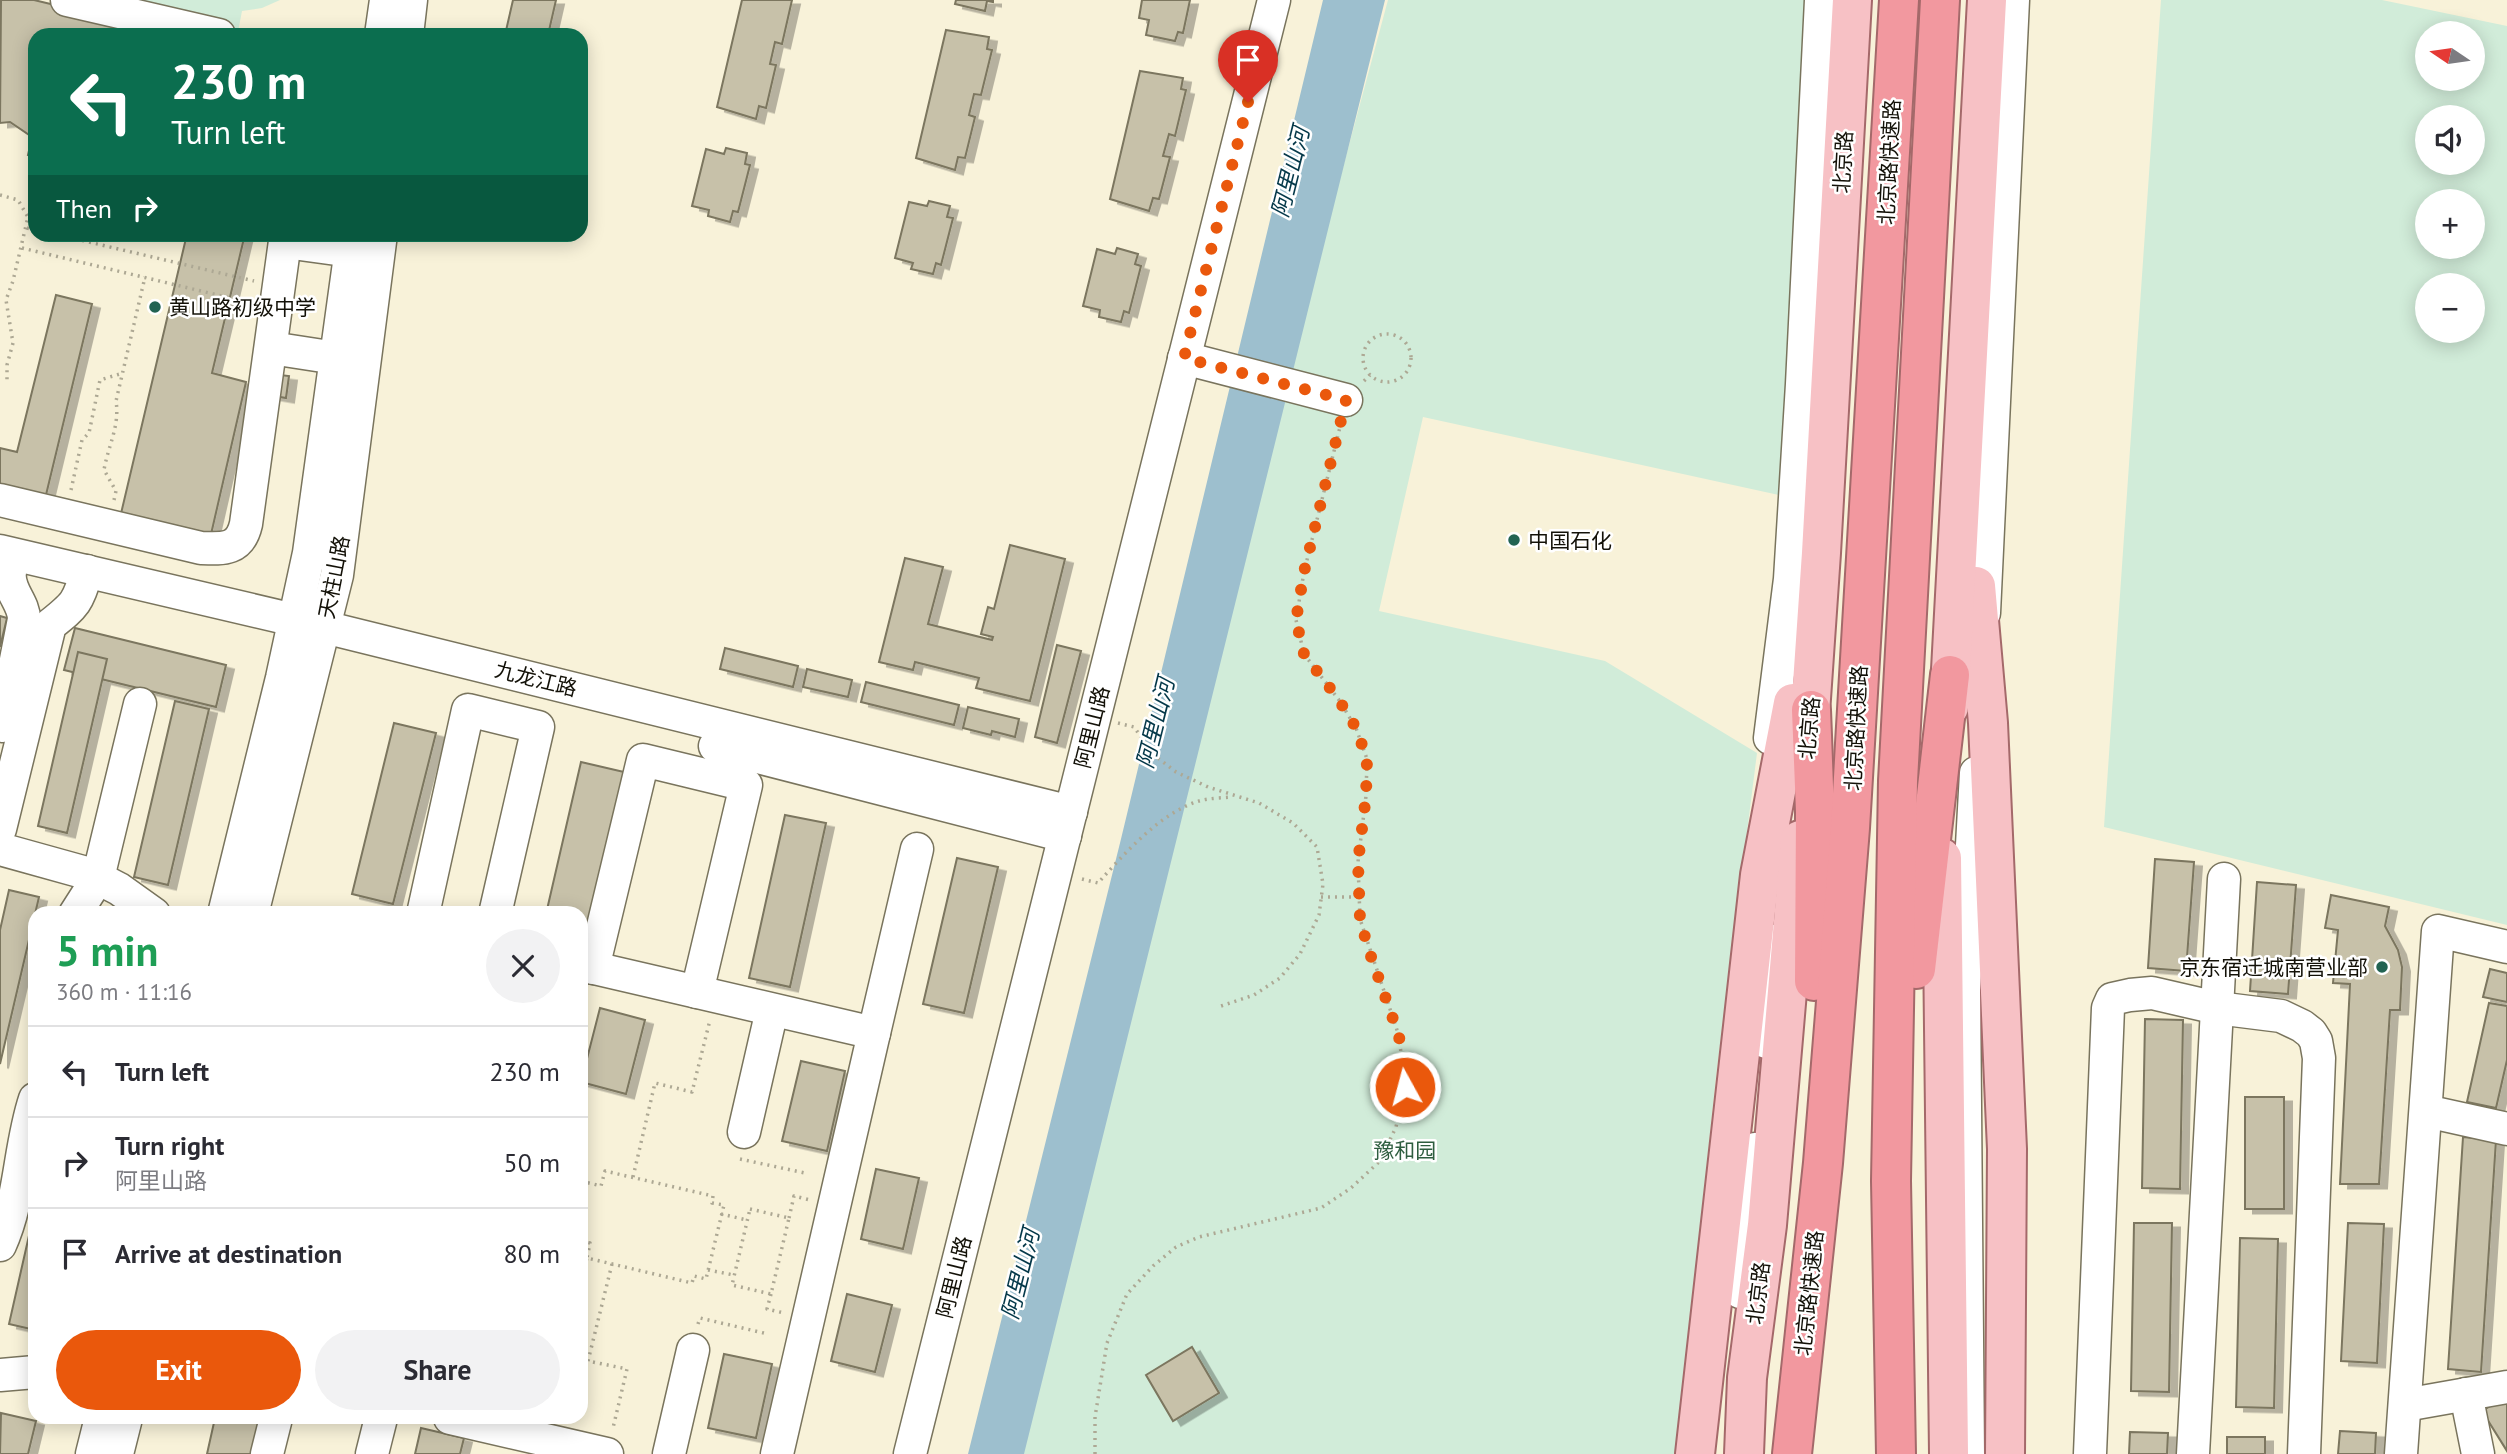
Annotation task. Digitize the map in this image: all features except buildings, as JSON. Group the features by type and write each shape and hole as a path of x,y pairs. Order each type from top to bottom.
{"highway":[{"name":"北京路快速路","path":"1792,1454 1823,1163 1853,768 1899,0"},
{"name":"北京路快速路","path":"1896,1454 1891,1181 1898,768 1940,0"},
{"path":"1910,1454 1914,1419 1915,979 1929,842 1966,666"},
{"path":"1785,1454 1788,1363 1808,1125 1813,1023 1815,812 1811,710"}],"main road":[{"name":"北京路","path":"1744,1454 1747,1378 1767,1225 1811,710 1852,0"},
{"path":"1948,1454 1942,831 1966,666 1964,422 1987,0"},
{"path":"1695,1454 1760,875 1821,553"},
{"path":"1966,666 1988,723 2007,1149 2006,1454"}],"street":[{"path":"67,0 189,28"},
{"path":"383,28 386,0"},
{"path":"408,28 411,0"},
{"name":"阿里山路","path":"910,1454 1068,824 1199,362 1274,0"},
{"path":"1685,1454 1726,1070 1790,579 1821,0"},
{"path":"1968,1454 1964,990 1966,666 2013,0"},
{"path":"0,500 201,548 226,548 240,540 246,524 285,242"},
{"name":"天柱山路","path":"227,906 307,632 337,575 380,242"},
{"name":"天柱山路","path":"254,906 307,632 309,553 352,243"},
{"path":"271,348 336,358"},
{"path":"1199,362 1346,400"},
{"path":"0,740 12,691 24,619 20,602 10,585 3,564"},
{"name":"九龙江路","path":"3,564 307,632 1068,824"},
{"path":"0,829 50,625 75,604 84,580"},
{"path":"80,906 98,878 140,704"},
{"path":"425,906 468,710 538,727 497,906"},
{"path":"588,962 643,760 746,785 706,994"},
{"path":"1726,1454 1731,1376 1767,1038 1767,839"},
{"path":"777,1454 917,849"},
{"path":"0,850 53,862 98,878 142,906"},
{"path":"2193,1454 2224,879"},
{"path":"2401,1454 2438,931 2507,947"},
{"path":"588,966 874,1034"},
{"path":"2090,1454 2108,1008 2112,999 2152,993 2217,1008 2281,1016 2302,1026 2316,1041 2319,1058 2304,1454"},
{"path":"744,1132 772,1010"},
{"path":"2426,1111 2507,1129"},
{"path":"0,1245 12,1212 28,1124"},
{"path":"669,1454 693,1350"},
{"path":"0,1375 28,1373"},
{"path":"2405,1405 2507,1387"},
{"path":"2466,1394 2476,1453"},
{"path":"92,1454 100,1424"},
{"path":"117,1454 124,1424"},
{"path":"267,1454 274,1424"},
{"path":"372,1454 380,1424"},
{"path":"473,1424 531,1445 607,1454"}],"path":[{"path":"0,195 18,200 28,217 22,248 6,300 13,343 7,365 7,380"},
{"path":"83,242 278,298"},
{"path":"22,248 145,277 278,298"},
{"path":"109,526 116,491 104,470 145,277"},
{"path":"0,307 8,309"},
{"path":"1387,333 1403,339 1412,354 1405,375 1390,382 1382,382 1370,375 1363,357 1369,341 1387,333"},
{"path":"65,516 82,440 89,432 100,380 123,373"},
{"path":"1095,1454 1095,1417 1107,1343 1127,1294 1153,1266 1176,1247 1199,1237 1321,1208 1351,1188 1380,1161 1396,1127 1405,1087 1399,1036 1360,919 1358,862 1366,796 1367,759 1356,728 1339,700 1304,654 1296,620 1304,572 1346,400 1370,375"},
{"path":"1134,727 1154,755 1176,772 1208,787 1259,803 1293,823 1317,847 1323,884 1319,915 1300,954 1280,978 1254,995 1221,1006"},
{"path":"1098,883 1130,848 1164,819 1199,801 1235,797"},
{"path":"1321,897 1359,897"},
{"path":"633,1177 655,1083 692,1091 706,994"},
{"path":"744,1132 737,1158 805,1173"},
{"path":"588,1183 601,1186 604,1171 713,1196 712,1203 724,1205 706,1279 694,1276 692,1283 588,1258"},
{"path":"750,1209 789,1218 771,1294 732,1285 734,1275 750,1209"},
{"path":"722,1214 748,1220"},
{"path":"607,1454 626,1369 588,1361 612,1264"},
{"path":"708,1270 734,1275"},
{"path":"693,1350 700,1318 768,1334"}],"green space":[{"path":"99,0 280,0 262,8 242,11 239,28 221,28"},
{"name":"豫和园","path":"1388,0 1808,0 1783,496 1423,417 1379,611 1605,661 1757,753 1716,1077 1676,1454 1018,1454 1302,320"},
{"path":"2161,0 2382,0 2483,21 2415,21 2415,91 2485,91 2485,21 2507,26 2507,925 2104,827"}],"water":[{"name":"阿里山河","path":"1323,0 1385,0 1024,1454 968,1454 1121,839"}],"place":[{"name":"黄山路初级中学","path":"155,307"},
{"name":"中国石化","path":"1514,540"},
{"name":"京东宿迁城南营业部","path":"2382,967"}],"route":[{"path":"1248,102 1184,358 1346,400 1304,572 1296,620 1304,654 1339,700 1356,728 1367,759 1366,796 1358,862 1360,919 1399,1036 1405,1087"}]}
